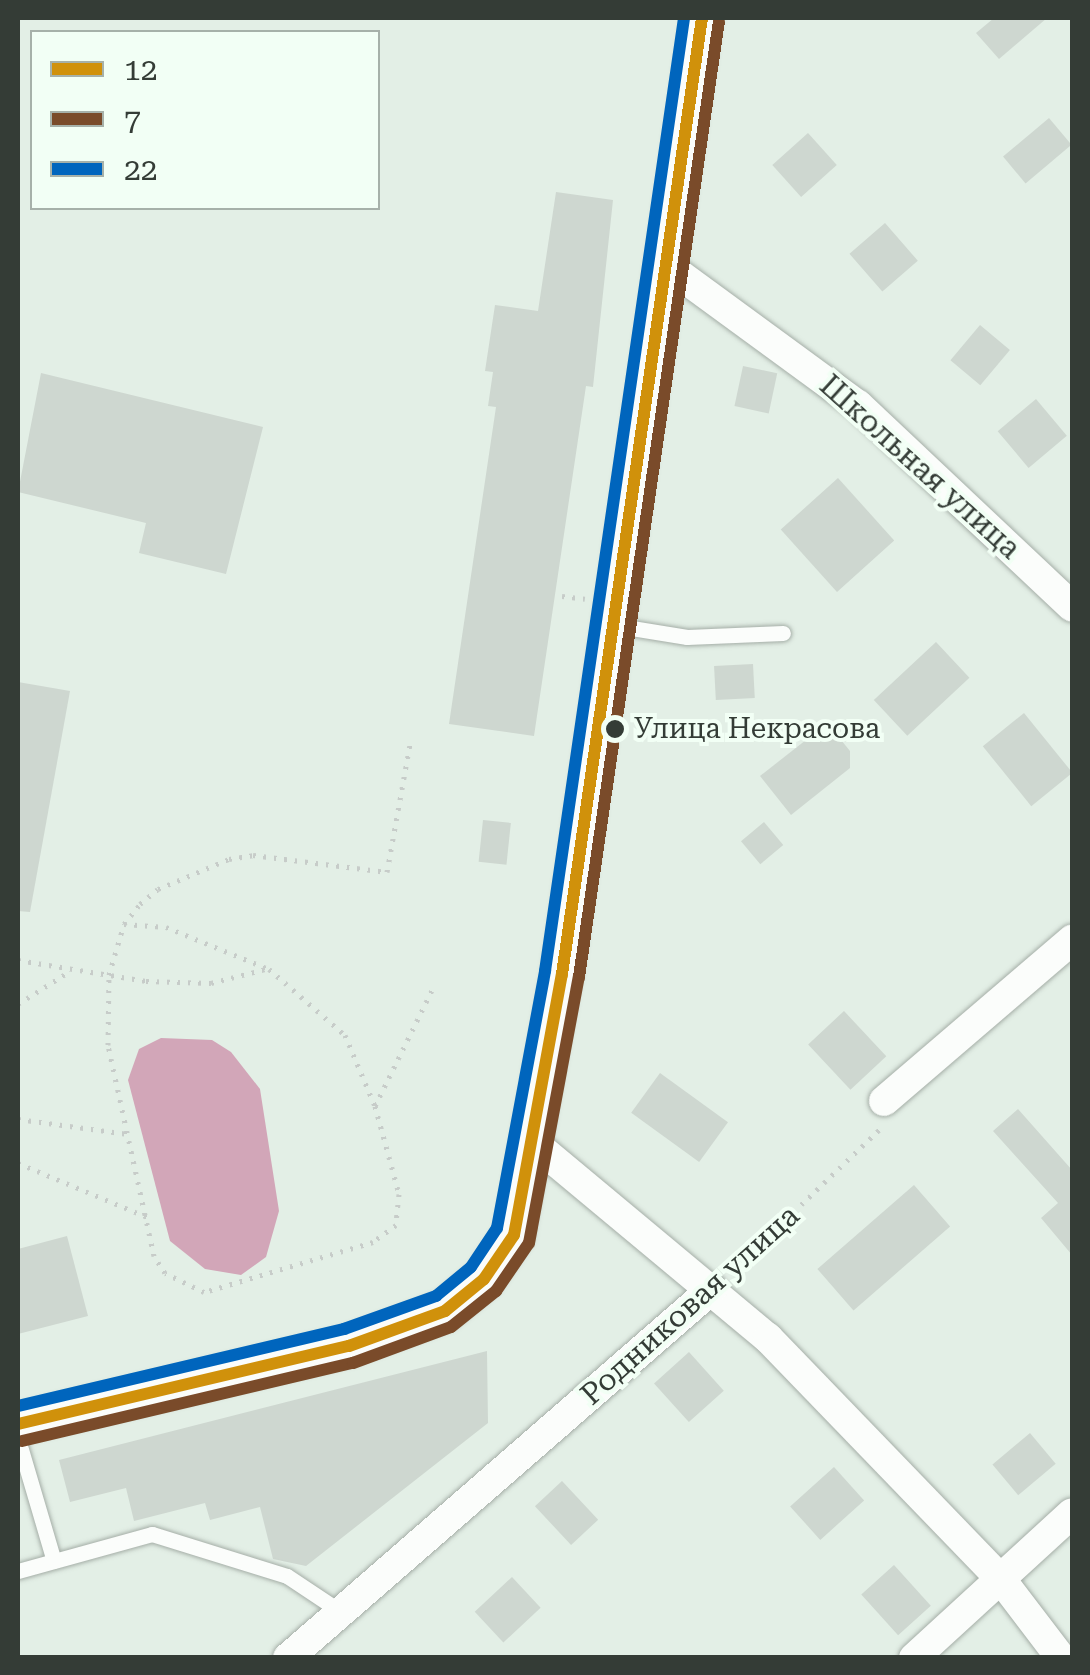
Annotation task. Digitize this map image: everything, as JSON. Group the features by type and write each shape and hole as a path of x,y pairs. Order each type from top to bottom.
{"street":[{"path":"18,1424 348,1346 445,1311 484,1280 514,1234 562,974 702,18"},
{"name":"Школьная улица","path":"665,264 858,405 1072,608"},
{"path":"884,1101 1072,940"},
{"path":"530,1140 712,1289 1000,1578 1061,1658"},
{"name":"Родниковая улица","path":"288,1658 712,1289"},
{"path":"914,1658 1072,1512"}],"lane":[{"path":"613,624 686,637 783,633"},
{"path":"18,1439 54,1560"},
{"path":"18,1570 152,1534 287,1576 340,1612"}],"path":[{"path":"124,924 166,927 269,968 345,1035 375,1106 399,1194 396,1225 373,1242 204,1292 165,1273 147,1218 108,1045 109,976 124,924 158,889 229,859 253,855 387,872 411,738"},
{"path":"18,960 109,976 211,983 269,968"},
{"path":"18,1004 72,970"},
{"path":"375,1106 434,986"},
{"name":"Родниковая улица","path":"712,1289 880,1131 884,1101"},
{"path":"18,1119 128,1134"},
{"path":"18,1163 147,1218"}],"shaded area":[{"path":"161,1038 212,1040 231,1052 260,1089 279,1211 266,1257 241,1275 205,1269 170,1241 128,1080 139,1049"}],"building":[{"path":"994,18 1047,18 999,59 976,33"},
{"path":"1049,118 1071,145 1026,183 1003,157"},
{"path":"808,133 837,165 801,197 772,165"},
{"path":"556,192 613,200 593,387 586,386 534,736 449,724 496,407 488,406 493,372 485,371 495,305 538,311"},
{"path":"885,223 918,261 882,292 850,254"},
{"path":"980,325 1010,350 980,385 950,360"},
{"path":"743,366 777,373 769,413 734,406"},
{"path":"41,373 263,427 226,574 139,553 146,523 18,492"},
{"path":"1036,399 1067,436 1029,468 998,431"},
{"path":"838,478 894,540 837,592 781,530"},
{"path":"936,642 969,678 907,736 874,700"},
{"path":"753,664 755,698 716,700 714,666"},
{"path":"18,682 70,691 30,912 18,911"},
{"path":"1024,713 1072,772 1031,806 983,746"},
{"path":"820,729 837,735 850,751 850,768 791,815 760,776"},
{"path":"483,820 511,823 506,865 479,862"},
{"path":"764,822 783,845 760,864 741,841"},
{"path":"844,1011 886,1056 850,1090 808,1044"},
{"path":"660,1073 728,1122 699,1162 631,1113"},
{"path":"1018,1109 1072,1170 1072,1255 1041,1218 1058,1203 993,1131"},
{"path":"914,1185 950,1227 853,1310 817,1269"},
{"path":"67,1236 88,1316 18,1334 18,1249"},
{"path":"487,1351 488,1423 306,1566 273,1559 260,1507 210,1520 205,1503 134,1521 126,1488 70,1502 59,1460"},
{"path":"689,1352 724,1391 689,1422 654,1383"},
{"path":"1030,1433 1056,1464 1018,1495 992,1464"},
{"path":"834,1467 864,1500 820,1540 790,1506"},
{"path":"562,1481 598,1520 571,1545 535,1506"},
{"path":"894,1565 931,1606 898,1635 861,1594"},
{"path":"512,1577 541,1608 503,1642 475,1612"}],"transit line":[{"name":"22","path":"18,1406 344,1329 436,1296 471,1267 497,1228 545,971 684,18"},
{"name":"12","path":"18,1424 349,1346 445,1311 484,1279 514,1235 562,974 702,18"},
{"name":"7","path":"22,1441 353,1363 451,1327 496,1291 529,1243 579,977 719,21"}],"place":[{"name":"Улица Некрасова","path":"615,729"}]}
